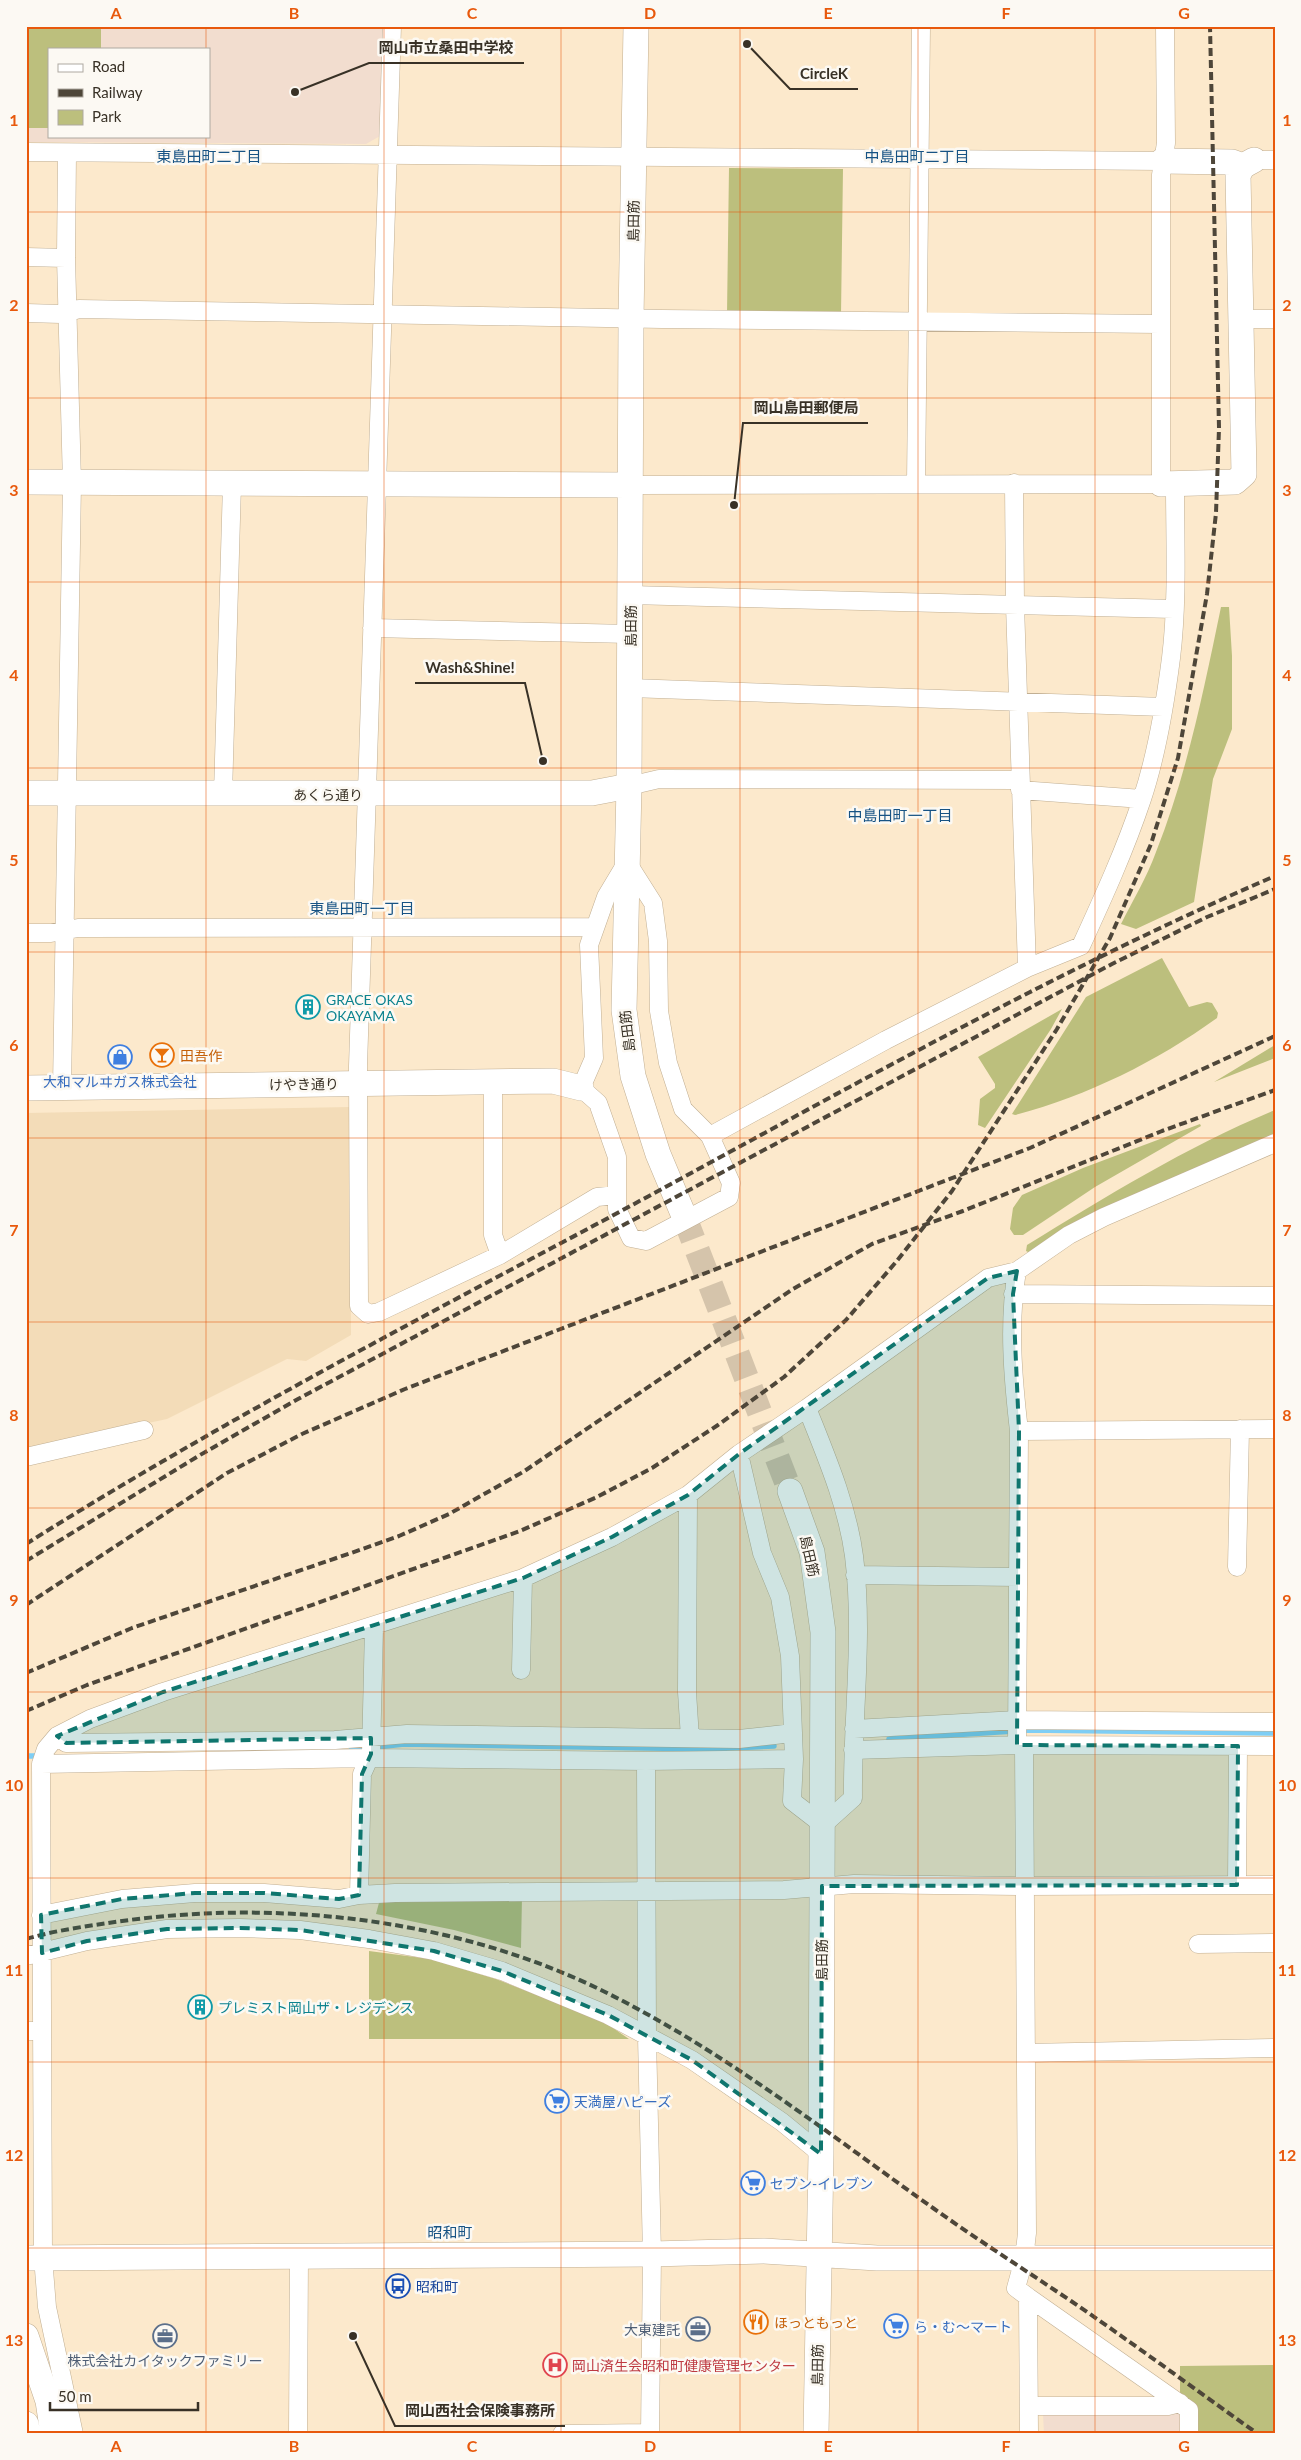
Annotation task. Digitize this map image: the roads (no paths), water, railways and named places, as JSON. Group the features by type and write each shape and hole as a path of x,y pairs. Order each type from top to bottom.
{"street":[{"path":"392,26 379,484 365,794 358,1083 359,1306 368,1314 379,1312 500,1255 597,1197 617,1195"},
{"name":"島田筋","path":"636,26 631,319 629,786 624,1010 633,1076 658,1154 684,1216"},
{"path":"916,484 922,26"},
{"path":"710,1136 886,1040 1027,968 1081,946 1110,882 1142,799 1155,754 1171,657 1174,609 1160,324 1162,161 1166,143 1165,26"},
{"path":"26,152 1257,162"},
{"path":"62,1087 63,931 72,483 69,311 66,258 67,153"},
{"path":"26,482 631,485 1168,484 1234,482 1244,474 1238,175 1257,162"},
{"path":"26,258 66,258"},
{"path":"26,313 61,314 69,311 1160,324"},
{"path":"1242,319 1275,319"},
{"path":"1014,483 1015,605 1027,968"},
{"path":"223,794 232,484"},
{"path":"630,595 1174,609"},
{"path":"372,628 630,634"},
{"path":"630,688 1163,707"},
{"path":"629,786 659,779 1020,785 1142,799"},
{"name":"あくら通り","path":"26,793 592,793 629,786"},
{"path":"627,862 653,903 658,941 659,1011 668,1063 683,1109 710,1136 731,1183 729,1197 646,1241 632,1238 617,1208 617,1157 598,1103 581,1088 594,1058 589,946 595,927 606,898 627,862"},
{"path":"26,933 63,931 78,928 595,927"},
{"path":"493,1082 493,1235 500,1255"},
{"name":"けやき通り","path":"26,1088 553,1082 581,1088"},
{"path":"74,2434 35,2257 34,1954 41,1915 34,1893 47,1752 90,1719 163,1692 374,1627 523,1578 612,1537 688,1495 739,1454 807,1408 988,1278 1017,1271 1069,1235 1104,1217 1275,1143"},
{"path":"1017,1271 1013,1294 1014,1382 1019,1431 1018,1734 1024,1886 1027,2233 1024,2259 1016,2288 1189,2410 1189,2434"},
{"path":"1013,1294 1275,1296"},
{"path":"739,1454 762,1554 780,1597 790,1656 794,1759 792,1801 823,1825 853,1798 858,1621 854,1554 838,1485 807,1408"},
{"path":"1237,1567 1240,1429"},
{"path":"1019,1431 1275,1429"},
{"path":"26,1457 144,1430"},
{"name":"島田筋","path":"790,1491 812,1552 824,1632 816,2434"},
{"path":"688,1495 687,1692 690,1738"},
{"path":"856,1575 1018,1577"},
{"path":"521,1670 523,1578"},
{"path":"359,1895 362,1774 371,1748 374,1627"},
{"path":"853,1750 1018,1734 1275,1722"},
{"path":"854,1729 1018,1734 1238,1746 1275,1746"},
{"path":"47,1752 371,1748 407,1734 739,1739 793,1733"},
{"path":"47,1752 66,1743 371,1748 646,1761 794,1759"},
{"path":"1237,1885 1238,1746"},
{"path":"562,2434 650,2433 652,2254 647,2037 646,1761"},
{"path":"41,1915 122,1900 195,1893 264,1893 339,1899 359,1895 784,1890 854,1884 1024,1886 1275,1884"},
{"path":"34,1954 87,1941 168,1929 240,1928 300,1930 369,1939 434,1951 502,1971 608,2015 692,2060 782,2122 820,2154"},
{"path":"1198,1944 1275,1943"},
{"path":"1026,2053 1275,2048"},
{"path":"35,2257 299,2254 652,2254 764,2251 877,2258 1275,2258"},
{"path":"298,2434 299,2254"},
{"path":"1028,2296 1029,2434"},
{"path":"28,2340 48,2401 53,2434"},
{"path":"1029,2406 1168,2406 1180,2403"},
{"path":"26,2424 28,2434"}],"waterway":[{"path":"889,1739 1028,1730 1275,1733"},
{"path":"351,1750 404,1744 709,1749 774,1746"},
{"path":"26,1756 42,1756"}],"tunnel":[{"path":"684,1216 790,1491"}],"railway":[{"path":"26,1711 87,1685 520,1531 597,1497 652,1468 718,1425 784,1377 846,1320 896,1262 952,1191 1057,1029 1110,938 1151,844 1178,758 1207,594 1216,513 1219,428 1210,26"},
{"path":"26,1544 169,1457 315,1375 856,1083 1105,954 1275,876"},
{"path":"26,1561 200,1455 298,1399 1112,964 1207,917 1275,889"},
{"path":"26,1605 227,1473 302,1434 405,1389 1030,1148 1275,1036"},
{"path":"26,1673 132,1628 399,1536 449,1514 523,1472 793,1289 872,1244 963,1211 1162,1131 1275,1090"},
{"path":"26,1939 108,1923 170,1916 233,1913 297,1914 360,1920 423,1930 485,1946 545,1966 603,1991 647,2014 731,2065 813,2121 950,2220 1095,2317 1258,2434"}],"place":[{"name":"CircleK","path":"747,44"},
{"name":"岡山市立桑田中学校","path":"295,92"},
{"name":"岡山島田郵便局","path":"734,505"},
{"name":"Wash&Shine!","path":"543,761"},
{"name":"GRACE OKAS OKAYAMA","path":"308,1007"},
{"name":"田吾作","path":"162,1055"},
{"name":"大和マルヰガス株式会社","path":"120,1057"},
{"name":"プレミスト岡山ザ・レジデンス","path":"200,2007"},
{"name":"天満屋ハピーズ","path":"557,2101"},
{"name":"セブン-イレブン","path":"753,2183"},
{"name":"昭和町","path":"398,2286"},
{"name":"ほっともっと","path":"756,2322"},
{"name":"ら・む〜マート","path":"896,2326"},
{"name":"大東建託","path":"698,2329"},
{"name":"株式会社カイタックファミリー","path":"165,2336"},
{"name":"岡山西社会保険事務所","path":"353,2336"},
{"name":"岡山済生会昭和町健康管理センター","path":"555,2365"}],"district":[{"name":"東島田町二丁目","path":"209,156"},
{"name":"中島田町二丁目","path":"917,156"},
{"name":"中島田町一丁目","path":"900,815"},
{"name":"東島田町一丁目","path":"362,908"},
{"name":"昭和町","path":"450,2232"}]}
